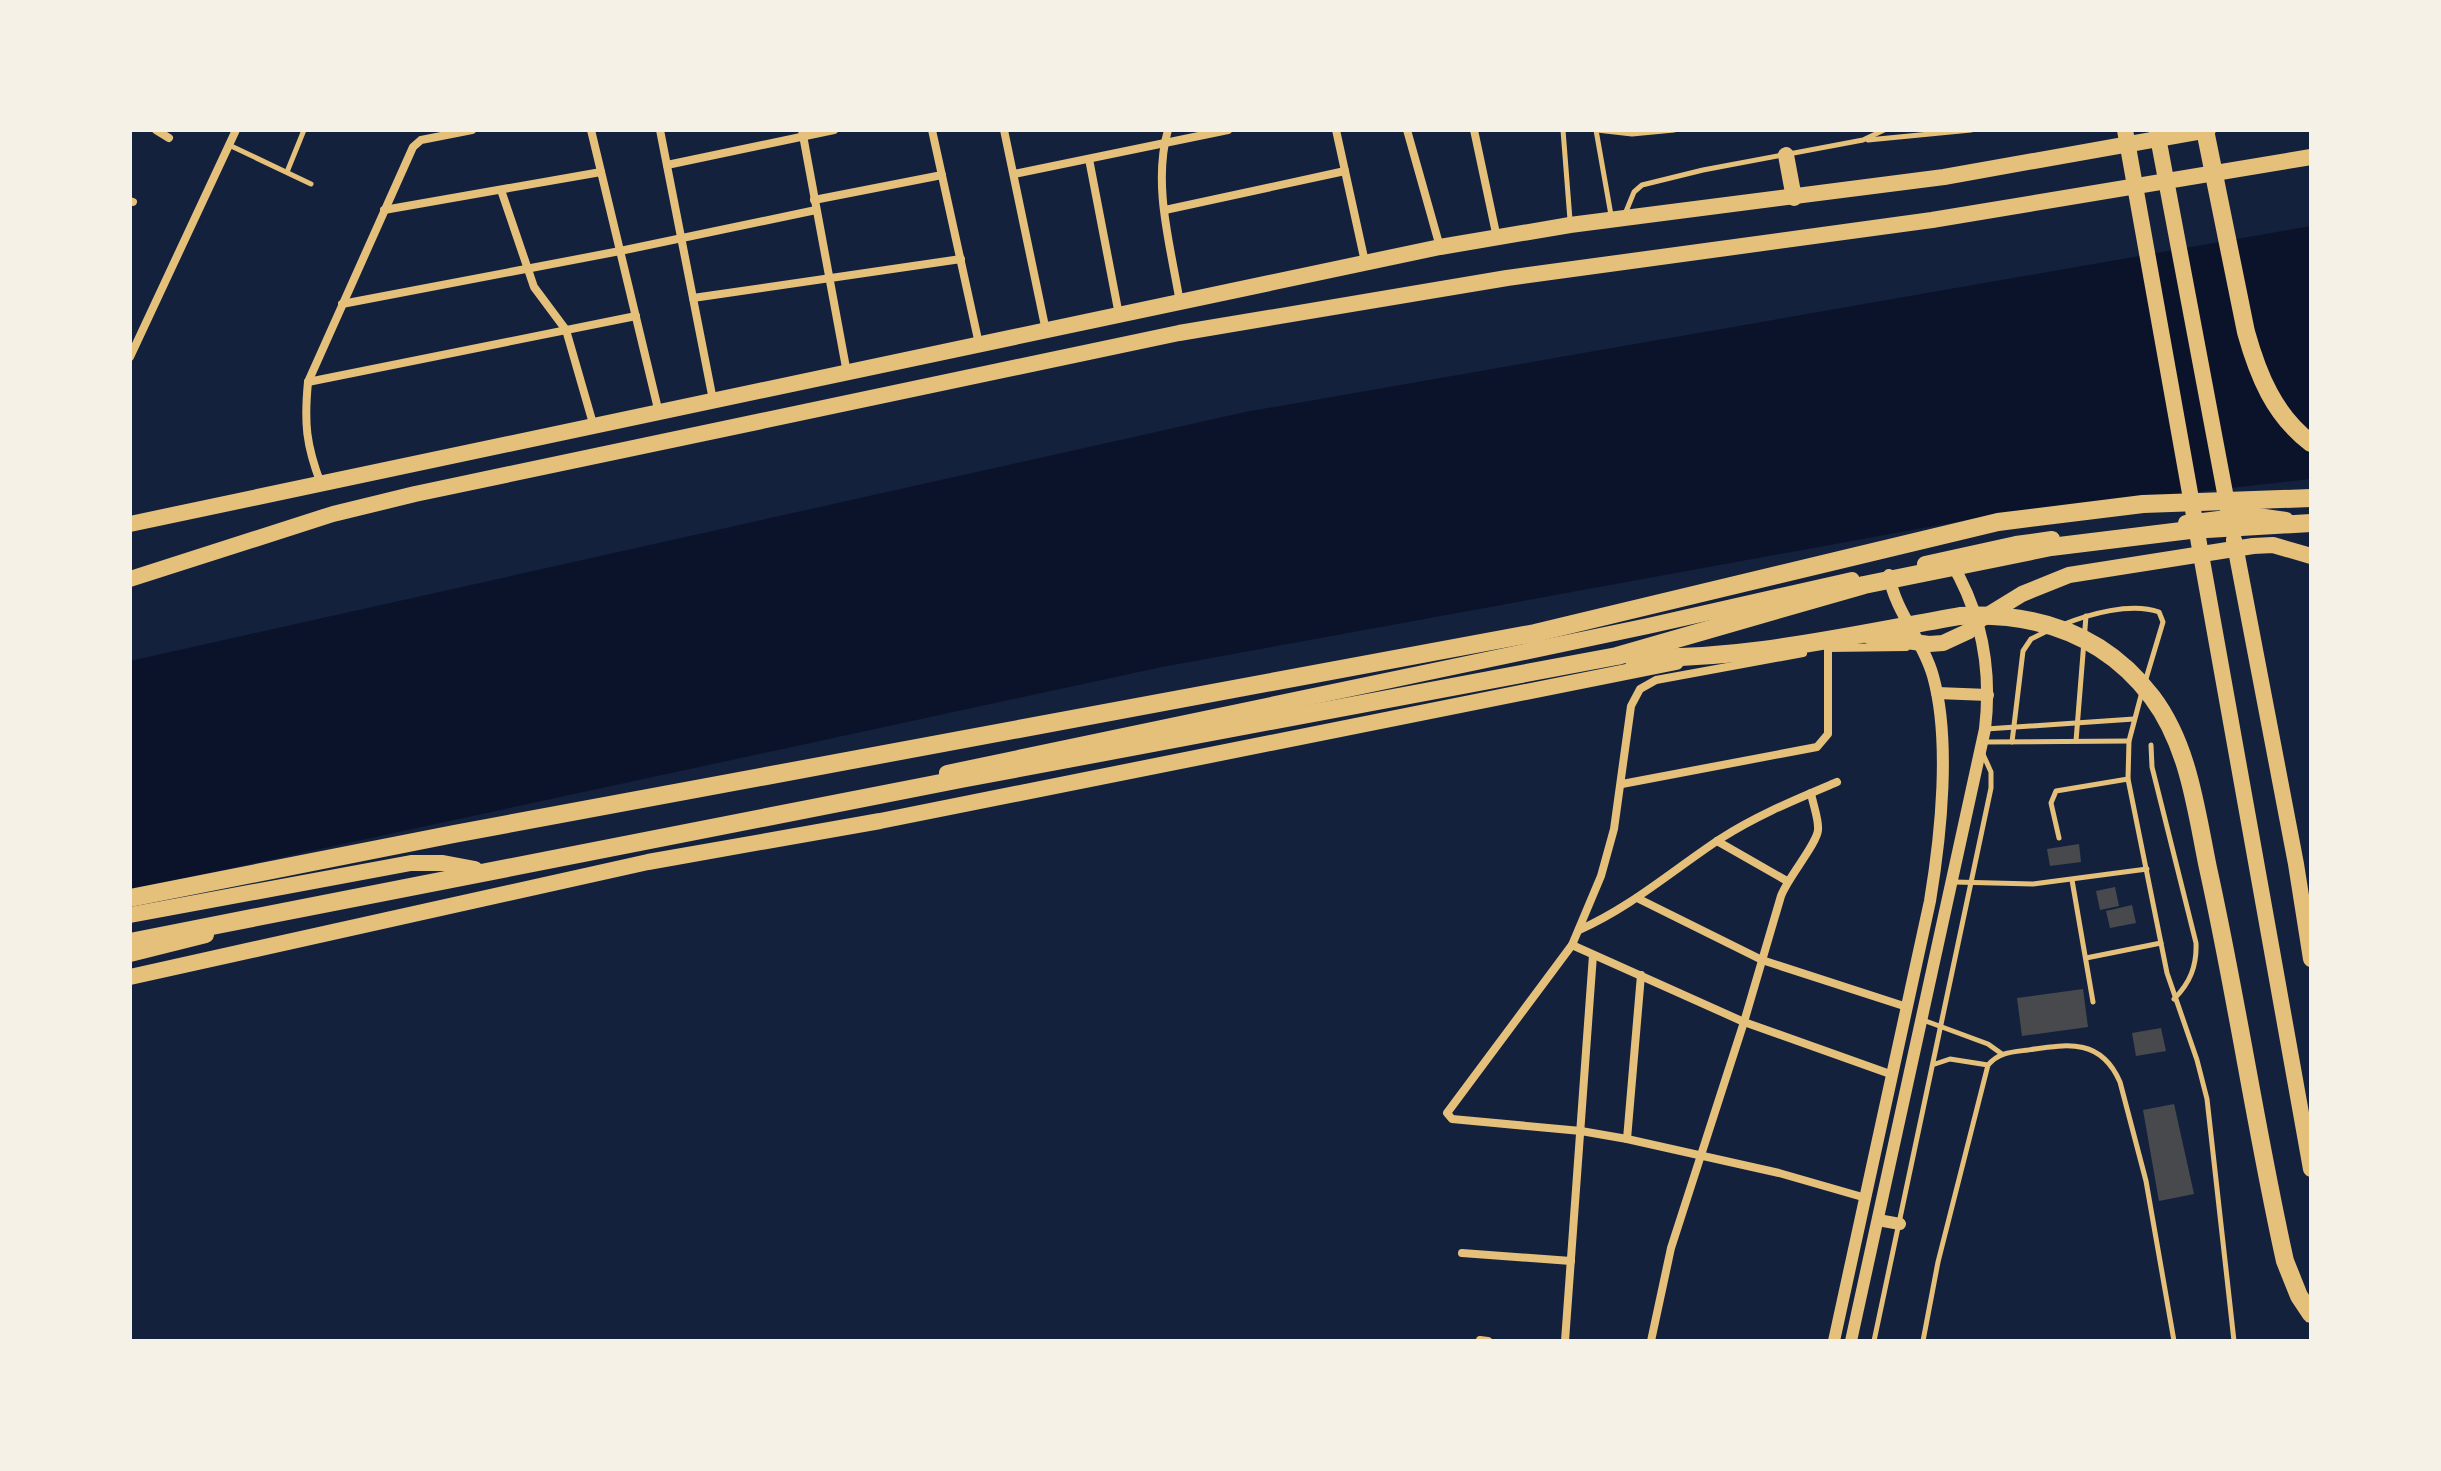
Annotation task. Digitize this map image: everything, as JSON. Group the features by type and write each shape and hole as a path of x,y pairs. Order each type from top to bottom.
{"highway":[{"path":"2206,130 2253,358 2275,407 2311,443"},
{"path":"130,898 485,828 1535,633 1950,532 2048,515 2143,504 2311,498"},
{"path":"130,942 930,785 1617,656 1864,585 2051,547 2190,530 2311,526"},
{"path":"1617,656 1734,654 1960,616 2014,616 2067,631 2092,643 2135,677 2168,720 2188,774 2222,931 2281,1243 2291,1279 2311,1314"}],"main road":[{"path":"2125,130 2311,1169"},
{"path":"2157,130 2296,864 2311,959"},
{"path":"130,524 1440,247 1570,225 1794,198 2005,167 2206,130"},
{"path":"1786,155 1794,198"},
{"path":"130,579 333,514 415,494 1179,333 1507,278 1932,220 2311,157"},
{"path":"130,954 475,869 1057,751 1648,626 2016,544 2251,515 2311,526"},
{"path":"130,977 648,862 880,821 1753,647 1837,634 1943,643 1956,638 2022,594 2069,575 2253,546 2273,545 2311,556"},
{"path":"130,915 411,863 443,863 475,869"}],"street":[{"path":"156,130 169,138"},
{"path":"130,355 236,130"},
{"path":"321,485 304,423 308,382 410,151 421,140 472,130"},
{"path":"591,130 659,413"},
{"path":"660,130 713,402"},
{"path":"667,165 802,133 834,130"},
{"path":"932,130 979,346"},
{"path":"1004,130 1046,332"},
{"path":"1168,130 1161,157 1165,210 1181,304"},
{"path":"1014,174 1228,130"},
{"path":"1336,130 1366,264"},
{"path":"1407,130 1440,247"},
{"path":"1475,131 1497,238"},
{"path":"802,133 847,373"},
{"path":"1089,159 1120,316"},
{"path":"1165,210 1345,171"},
{"path":"384,210 601,172"},
{"path":"342,304 682,238 942,175"},
{"path":"501,190 527,269 542,301 566,330 594,427"},
{"path":"693,298 961,259"},
{"path":"308,382 636,316"},
{"path":"1851,1341 1983,741 1988,695 1986,659 1978,621 1966,589 1949,558"},
{"path":"1834,1341 1930,901 1939,832 1942,764 1937,693 1930,666 1897,603 1889,572"},
{"path":"1866,1198 1779,1173 1627,1139 1581,1131 1452,1119 1447,1113 1572,945 1601,876 1614,829 1631,706 1640,689 1647,683 1828,648 1898,648 1919,642"},
{"path":"1622,784 1808,749 1824,742 1828,734 1828,648"},
{"path":"1937,693 1988,695"},
{"path":"1578,930 1618,911 1717,841 1762,814 1837,782"},
{"path":"1651,1341 1671,1248 1787,881 1817,838 1819,828 1811,793"},
{"path":"1717,841 1787,881"},
{"path":"1637,898 1762,960 1907,1007"},
{"path":"1572,945 1744,1022 1893,1075"},
{"path":"1565,1341 1593,955"},
{"path":"1627,1139 1641,975"},
{"path":"1878,1220 1900,1224"},
{"path":"1462,1253 1571,1261"},
{"path":"1480,1340 1488,1341"}],"lane":[{"path":"287,172 304,130"},
{"path":"1563,130 1570,225"},
{"path":"1618,220 1597,130 1632,134 1674,130"},
{"path":"1863,140 1884,130"},
{"path":"1618,220 1634,192 1642,185 1703,170 1863,140 1971,130"},
{"path":"229,145 311,184"},
{"path":"2012,742 2025,646 2036,636 2086,616 2130,610 2159,612 2163,618 2129,741 2128,779 2174,999 2201,1073 2209,1112 2234,1341"},
{"path":"2076,741 2086,616"},
{"path":"1983,741 2014,727 2134,719"},
{"path":"1983,741 2129,741"},
{"path":"1874,1341 1991,780 1983,741"},
{"path":"2151,745 2152,767 2196,943 2197,956 2190,979 2174,999"},
{"path":"2059,838 2051,803 2056,791 2128,779"},
{"path":"1953,882 2015,885 2147,869"},
{"path":"2072,880 2093,1002"},
{"path":"2086,958 2161,943"},
{"path":"1922,1020 1992,1046 2002,1054"},
{"path":"1923,1341 1938,1262 1988,1065 2002,1054 2076,1044 2102,1056 2117,1075 2143,1166 2174,1341"},
{"path":"1934,1064 1950,1059 1988,1065"}],"water":[{"path":"2311,226 2311,479 1994,515 1162,667 130,890 130,661 1245,412"}],"building":[{"path":"2079,844 2081,862 2050,866 2047,849"},
{"path":"2115,887 2119,906 2100,910 2096,891"},
{"path":"2132,905 2136,923 2110,928 2106,911"},
{"path":"2083,989 2088,1027 2022,1036 2017,998"},
{"path":"2161,1028 2166,1051 2136,1056 2132,1033"},
{"path":"2174,1104 2194,1194 2159,1201 2143,1110"}]}
